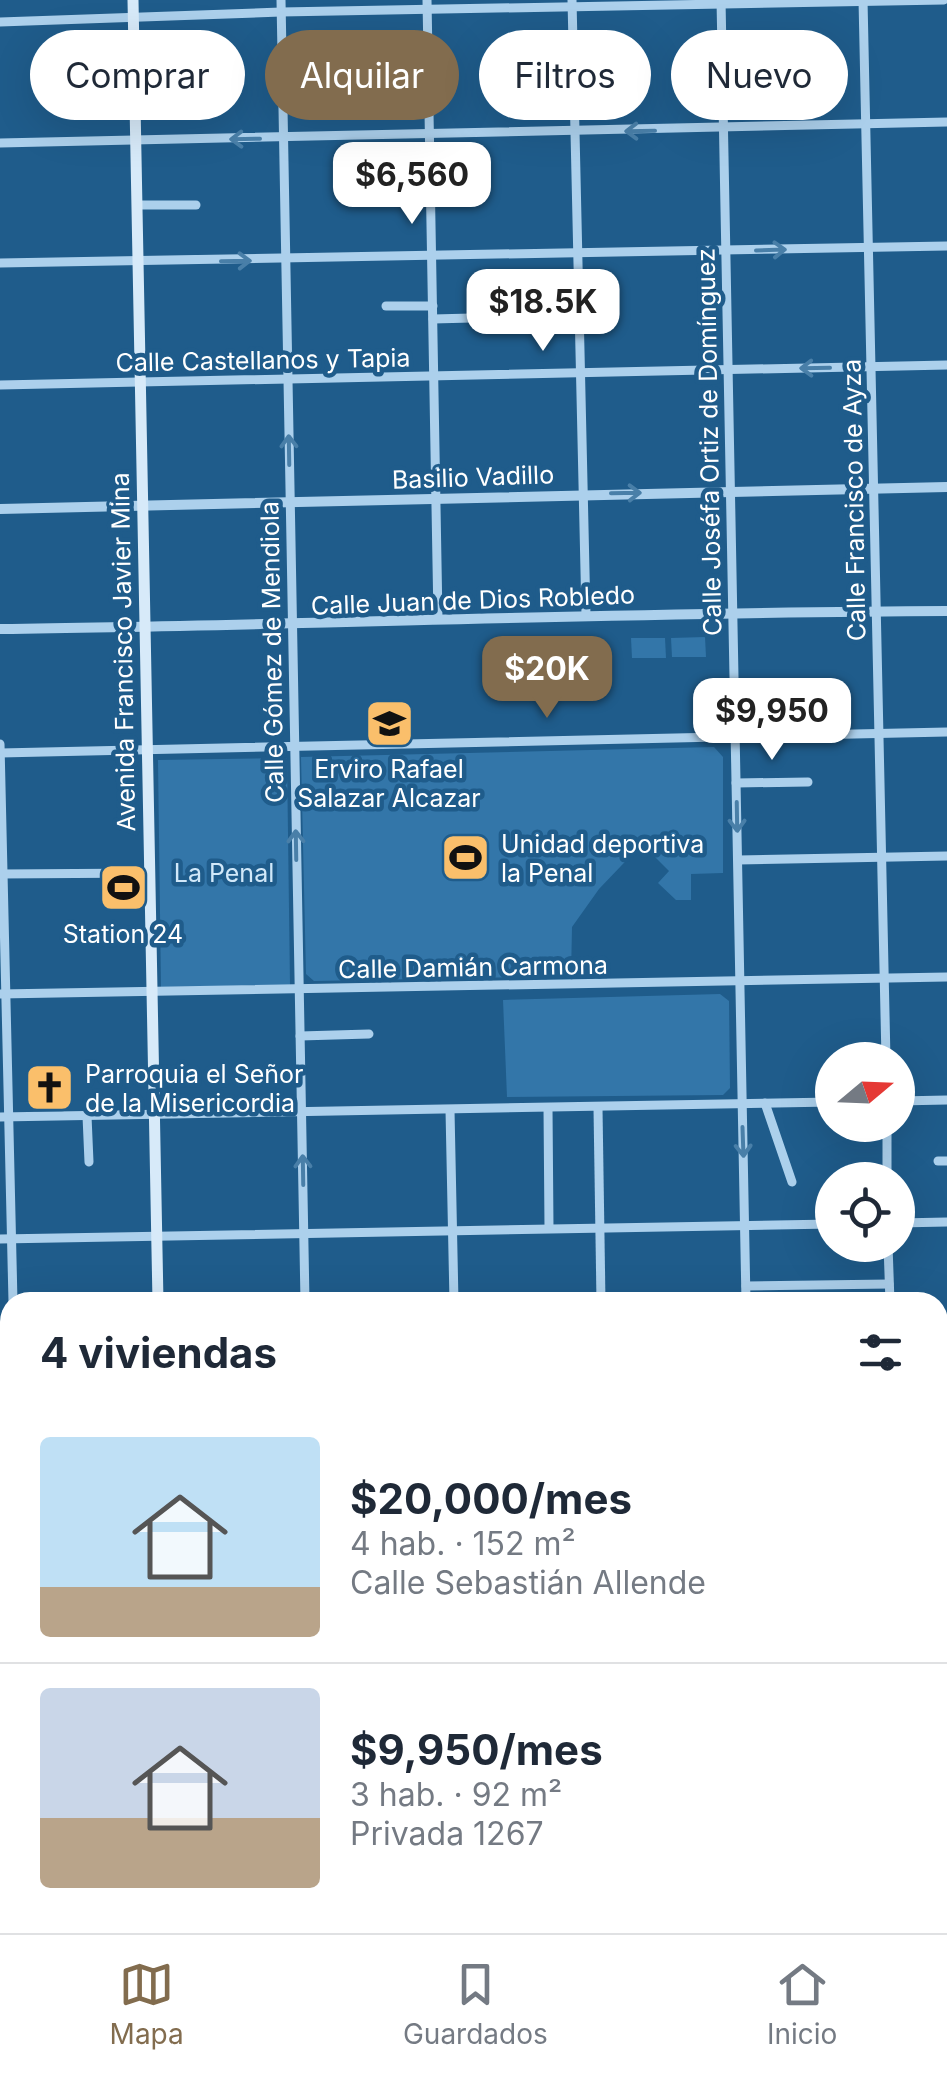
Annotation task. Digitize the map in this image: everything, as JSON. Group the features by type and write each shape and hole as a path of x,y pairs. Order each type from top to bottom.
{"main road":[{"name":"Avenida Francisco Javier Mina","path":"133,0 158,1292"}],"street":[{"name":"Calle Gómez de Mendiola","path":"281,0 305,1292"},
{"path":"0,22 427,5 944,0"},
{"name":"Calle Francisco de Ayza","path":"864,1 886,1042"},
{"name":"Calle Joséfa Ortiz de Domínguez","path":"721,2 746,1292"},
{"path":"572,3 586,616"},
{"path":"427,5 438,619"},
{"path":"0,143 947,122"},
{"path":"137,204 196,205"},
{"path":"0,264 947,246"},
{"path":"386,306 432,306"},
{"path":"433,319 579,315"},
{"name":"Calle Castellanos y Tapia","path":"0,384 947,365"},
{"name":"Basilio Vadillo","path":"0,509 947,487"},
{"name":"Calle Juan de Dios Robledo","path":"0,629 947,611"},
{"path":"0,753 947,732"},
{"path":"0,744 4,1117 13,1292"},
{"path":"736,783 808,782"},
{"path":"738,860 947,856"},
{"path":"1,874 150,873"},
{"name":"Calle Damián Carmona","path":"2,994 947,977"},
{"path":"300,1036 369,1034"},
{"path":"915,1101 947,1100"},
{"path":"4,1117 815,1103"},
{"path":"766,1104 792,1182"},
{"path":"548,1108 549,1228"},
{"path":"598,1108 601,1292"},
{"path":"450,1110 454,1292"},
{"path":"87,1116 89,1162"},
{"path":"915,1223 947,1222"},
{"path":"0,1239 815,1224"},
{"path":"888,1262 889,1292"},
{"path":"746,1286 889,1284"}],"green space":[{"path":"705,637 706,657 672,657 671,638"},
{"path":"631,638 665,638 666,658 632,658"},
{"name":"Unidad deportiva la Penal","path":"714,747 723,757 723,873 691,874 691,900 676,900 658,883 669,871 642,844 599,889 572,927 571,976 314,981 306,974 301,757"},
{"name":"La Penal","path":"287,758 290,985 161,987 158,760"},
{"path":"720,994 729,1001 730,1088 723,1095 507,1097 503,1000"}],"place":[{"name":"Erviro Rafael Salazar Alcazar","path":"389,723"},
{"name":"Unidad deportiva la Penal","path":"466,858"},
{"name":"Station 24","path":"123,888"},
{"name":"Parroquia el Señor de la Misericordia","path":"50,1088"}]}
